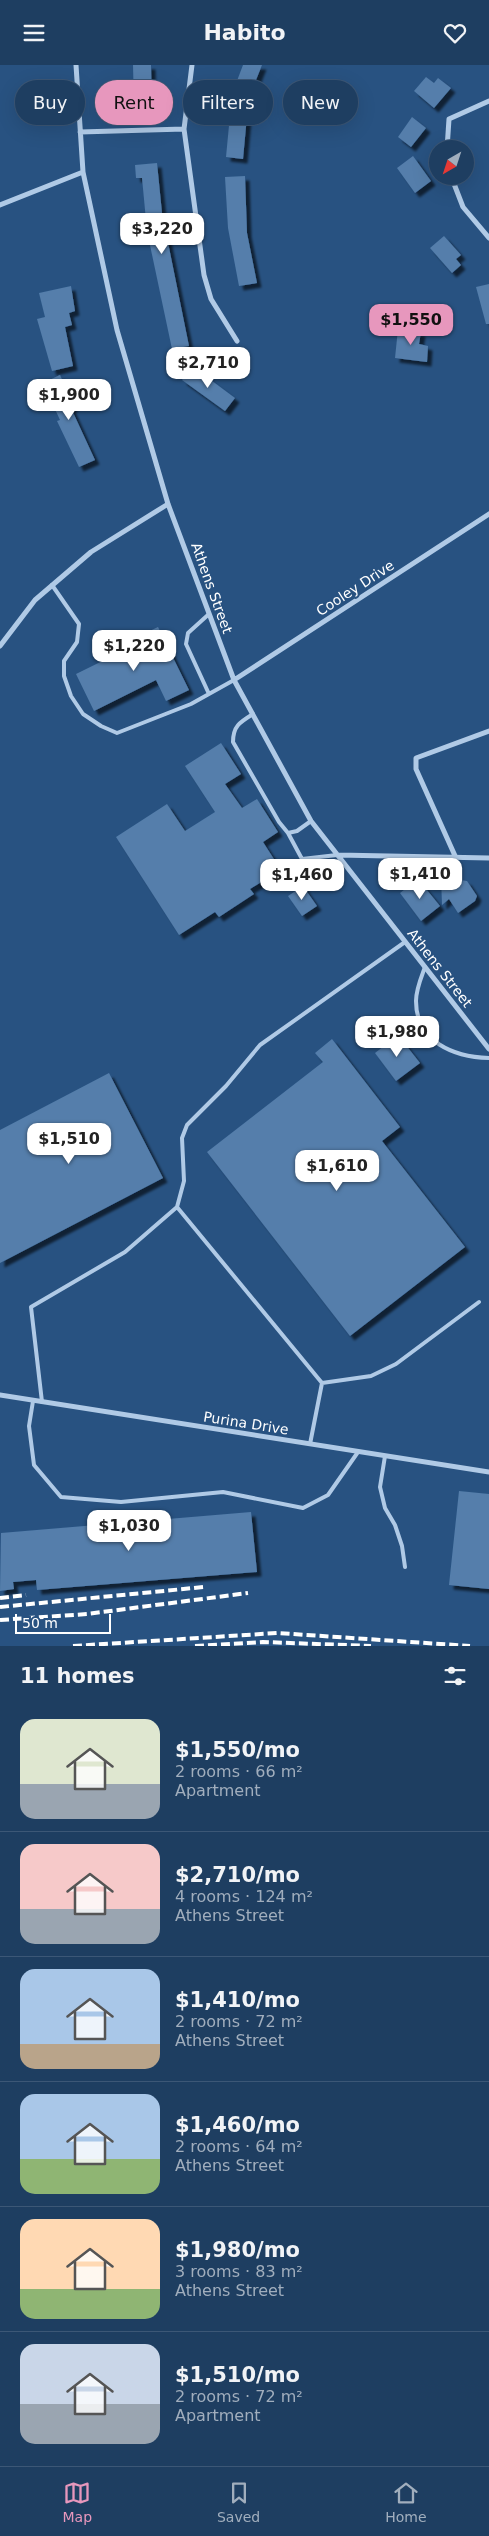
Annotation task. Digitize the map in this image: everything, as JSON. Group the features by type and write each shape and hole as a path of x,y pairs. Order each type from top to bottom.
{"street":[{"name":"Athens Street","path":"76,65 83,172 117,330 168,504 234,680 311,821 489,1049"},
{"path":"192,65 184,129 204,275 211,299 237,341"},
{"path":"448,140 449,119 489,101"},
{"path":"80,132 184,129"},
{"path":"0,205 83,172"},
{"path":"454,185 463,207 489,238"},
{"path":"0,646 35,600 90,552 168,504"},
{"name":"Cooley Drive","path":"234,680 489,514"},
{"path":"456,858 416,769 416,758 489,731"},
{"path":"338,855 489,858"},
{"name":"Purina Drive","path":"0,1395 489,1472"}],"lane":[{"path":"52,585 79,624 77,642 64,661 64,676 71,696 83,714 101,727 117,733 191,704 234,680"},
{"path":"209,694 186,644 188,633 210,614"},
{"path":"253,714 238,723 233,731 233,742 279,822 288,833 302,859 338,855"},
{"path":"288,833 297,831 311,821"},
{"path":"42,1402 30,1307 125,1252 177,1207 184,1181 182,1138 187,1125 226,1086 260,1045 405,942"},
{"path":"425,967 416,1001 418,1014 424,1029 443,1048 464,1056 489,1058"},
{"path":"177,1207 322,1383"},
{"path":"322,1383 371,1376 396,1364 479,1302"},
{"path":"310,1445 322,1383"},
{"path":"33,1401 29,1426 34,1465 61,1497 121,1502 223,1492 302,1508 328,1495 358,1452"},
{"path":"385,1456 380,1487 385,1508 395,1525 402,1547 405,1567"}],"building":[{"path":"133,65 151,65 151,80 133,80"},
{"path":"243,65 262,65 256,80 237,80"},
{"path":"426,77 434,83 438,78 451,88 434,108 414,91"},
{"path":"412,117 426,128 411,147 398,137"},
{"path":"229,125 246,125 243,159 226,157"},
{"path":"413,156 429,178 429,182 415,193 397,168"},
{"path":"157,163 162,213 189,346 172,349 147,231 142,178 136,178 135,165"},
{"path":"245,176 247,233 257,283 239,286 228,228 225,177"},
{"path":"444,236 461,255 456,259 461,265 452,273 430,248"},
{"path":"489,284 489,324 486,324 476,287"},
{"path":"71,286 75,311 69,313 72,325 65,327 73,366 52,371 37,319 45,317 39,293"},
{"path":"398,329 421,332 419,344 428,346 427,362 395,358"},
{"path":"192,366 235,398 225,411 182,380"},
{"path":"60,375 74,406 71,408 95,460 79,467 57,421 60,420 43,383"},
{"path":"158,627 189,690 166,701 156,680 94,711 76,674 137,644 135,638"},
{"path":"221,743 241,774 225,784 242,808 257,799 278,832 263,842 281,870 250,889 254,894 219,917 215,912 179,935 116,837 167,804 185,831 215,812 185,766"},
{"path":"441,877 467,881 477,896 475,901 458,913 449,899 442,905"},
{"path":"418,879 440,906 421,921 400,893"},
{"path":"303,886 317,906 302,916 288,896"},
{"path":"398,1035 420,1063 396,1081 375,1053"},
{"path":"332,1039 400,1127 382,1141 465,1247 350,1336 207,1152 323,1062 315,1053"},
{"path":"109,1073 163,1178 0,1263 0,1130"},
{"path":"459,1491 489,1494 489,1589 449,1585"},
{"path":"251,1512 257,1572 37,1590 36,1580 13,1582 14,1589 0,1591 1,1533"}],"railway":[{"path":"0,1607 204,1587"},
{"path":"0,1620 87,1614 248,1593"},
{"path":"0,1598 26,1595"},
{"path":"73,1646 277,1633 470,1646"},
{"path":"195,1646 263,1642 371,1646"}]}
